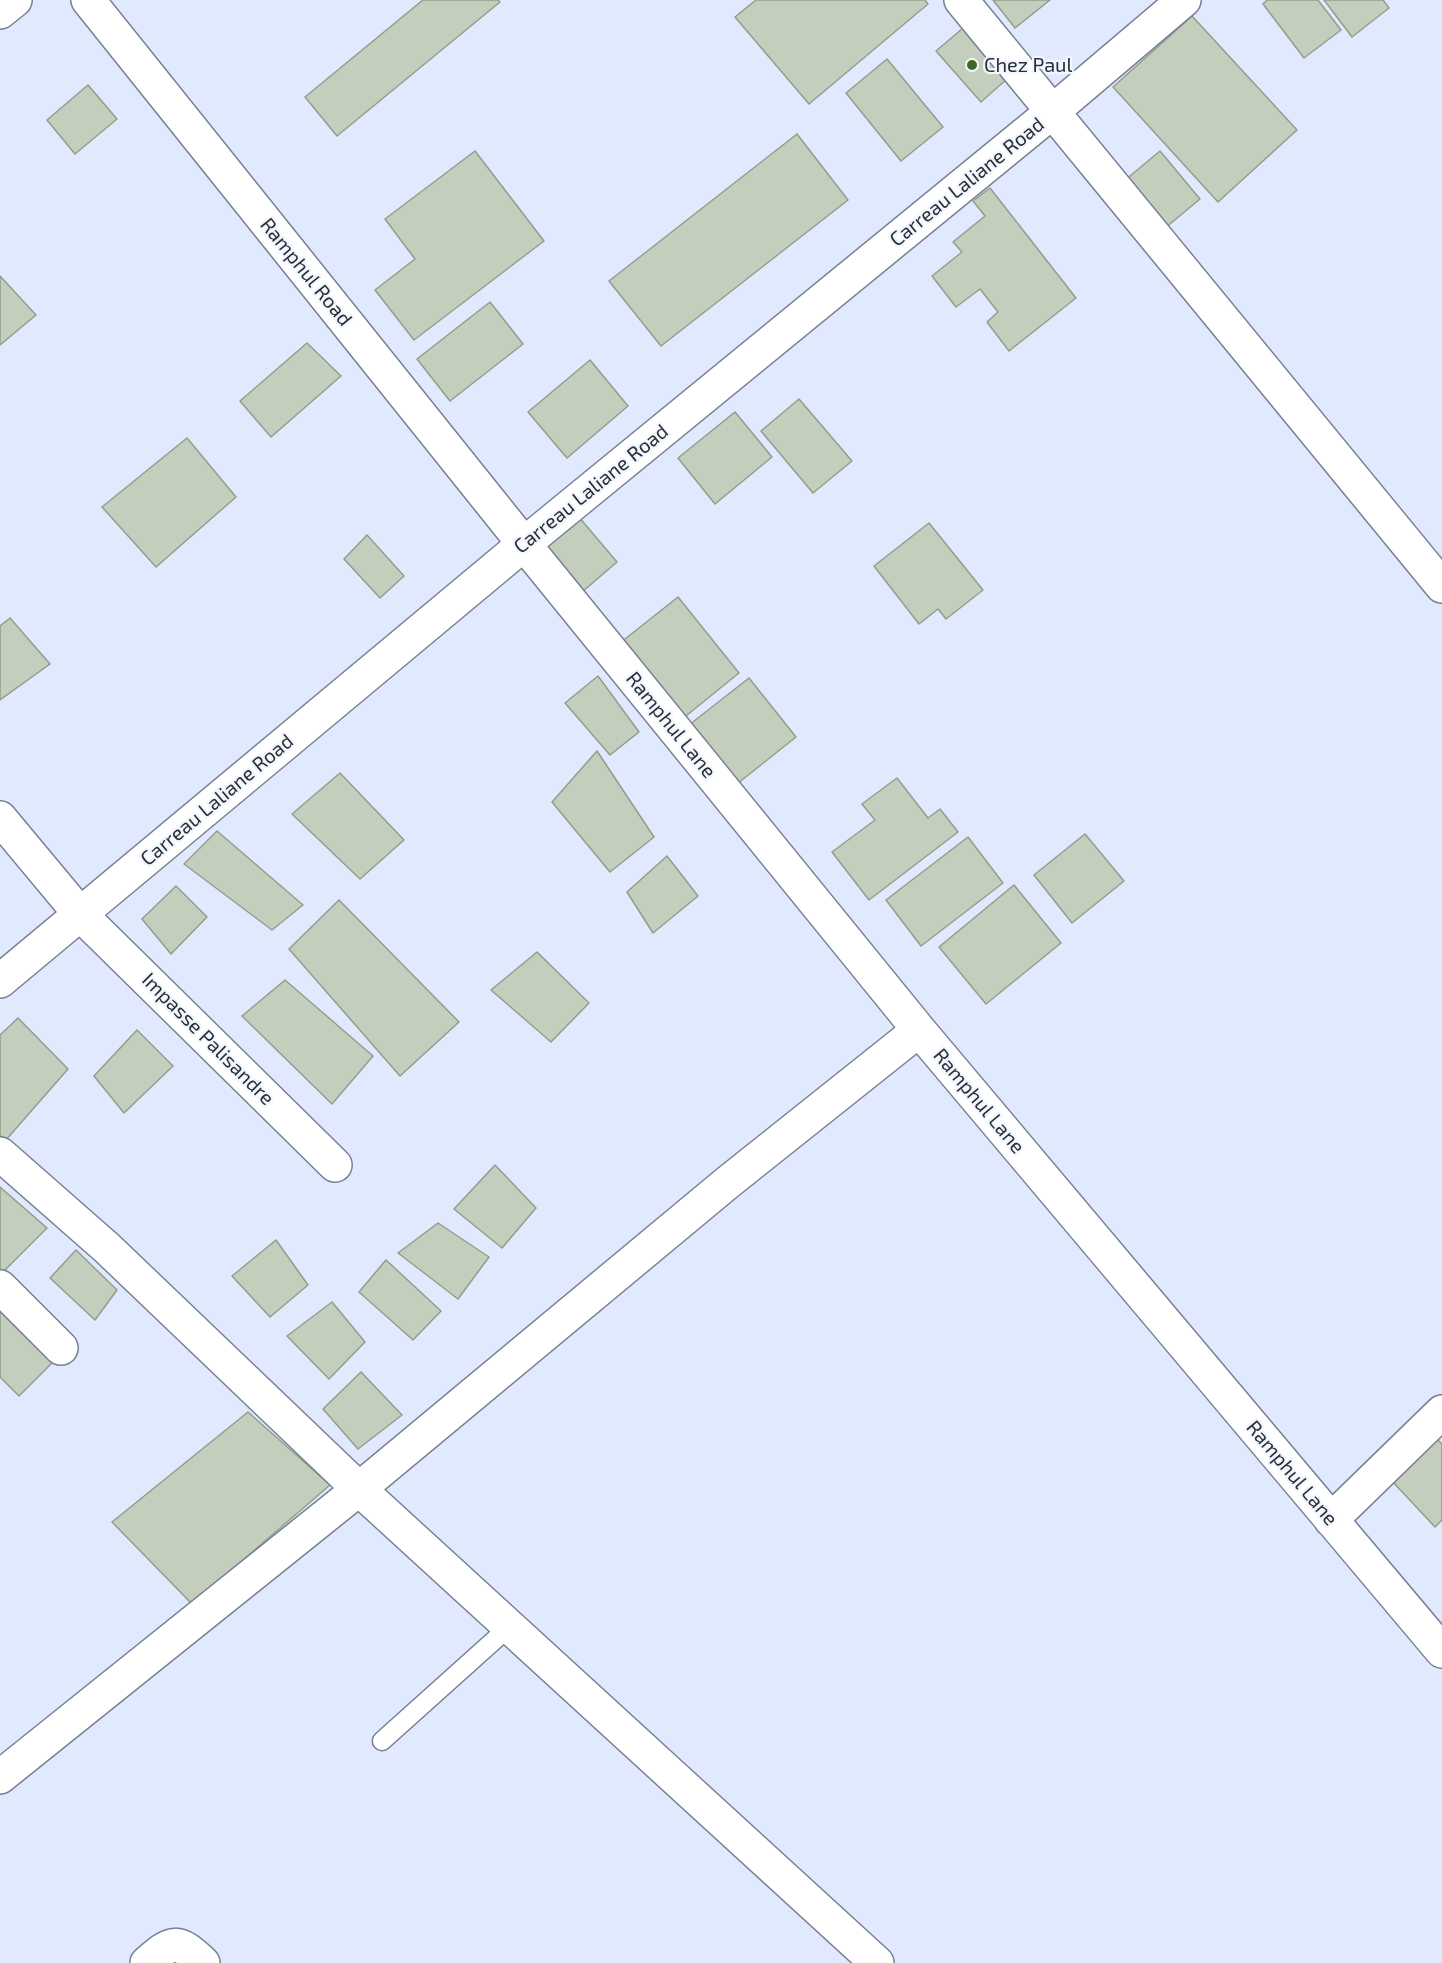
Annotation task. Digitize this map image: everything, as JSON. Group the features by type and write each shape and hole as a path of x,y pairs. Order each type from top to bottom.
{"street":[{"path":"0,12 15,0"},
{"name":"Ramphul Road","path":"88,0 524,544"},
{"path":"961,0 1442,586"},
{"name":"Carreau Laliane Road","path":"0,981 524,544 1052,112 1184,0"},
{"name":"Ramphul Lane","path":"524,544 919,1030 1442,1651"},
{"name":"Impasse Palisandre","path":"0,818 80,914 335,1165"},
{"path":"0,1778 358,1489 727,1183 919,1030"},
{"path":"0,1154 107,1248 358,1489 877,1963"},
{"path":"0,1287 61,1348"},
{"path":"1331,1520 1442,1412"},
{"path":"147,1963 165,1948 174,1945 194,1955"}],"lane":[{"path":"382,1741 509,1627"}],"building":[{"path":"423,0 498,0 500,2 337,136 305,97"},
{"path":"756,0 925,0 928,4 809,104 735,17"},
{"path":"993,0 1050,0 1015,28"},
{"path":"1267,0 1318,0 1341,30 1304,58 1263,4"},
{"path":"1324,0 1383,0 1389,8 1352,37"},
{"path":"1192,16 1297,130 1218,202 1113,87"},
{"name":"Chez Paul","path":"963,28 1008,78 981,102 936,51"},
{"path":"887,59 943,127 901,161 846,93"},
{"path":"88,85 117,119 75,154 47,120"},
{"path":"797,134 848,200 661,346 609,281"},
{"path":"475,151 544,241 414,340 375,290 415,259 385,219"},
{"path":"1160,151 1200,199 1164,229 1124,181"},
{"path":"990,188 1076,298 1009,351 987,322 998,312 980,289 956,307 932,276 962,252 953,242 985,216 973,201"},
{"path":"0,276 36,315 0,345"},
{"path":"490,302 523,344 450,401 417,359"},
{"path":"307,343 341,376 271,437 240,401"},
{"path":"590,360 628,406 567,458 528,412"},
{"path":"799,399 852,461 813,493 761,431"},
{"path":"735,412 772,457 715,504 678,458"},
{"path":"187,438 236,497 156,567 102,507"},
{"path":"578,516 617,562 582,592 542,546"},
{"path":"929,523 983,590 946,619 938,609 919,624 874,566"},
{"path":"367,535 404,576 380,598 344,559"},
{"path":"678,597 739,673 681,720 620,643"},
{"path":"10,618 50,664 0,700 0,626"},
{"path":"598,676 639,732 610,755 565,703"},
{"path":"749,678 796,737 737,784 689,725"},
{"path":"597,751 654,837 610,872 552,802"},
{"path":"340,773 404,840 360,879 292,814"},
{"path":"897,778 928,818 940,809 958,832 869,900 832,852 875,820 862,804"},
{"path":"217,831 303,905 272,930 184,864"},
{"path":"1085,834 1124,881 1072,923 1034,875"},
{"path":"968,837 1003,883 921,946 886,900"},
{"path":"667,856 698,896 653,933 627,892"},
{"path":"1014,885 1061,943 986,1004 939,947"},
{"path":"176,886 207,917 171,954 142,919"},
{"path":"339,900 459,1022 400,1076 289,949"},
{"path":"537,952 589,1003 551,1042 491,990"},
{"path":"285,980 373,1056 332,1104 242,1016"},
{"path":"18,1018 68,1069 5,1141 0,1135 0,1035"},
{"path":"137,1030 173,1066 124,1113 94,1076"},
{"path":"495,1165 536,1208 502,1248 454,1209"},
{"path":"0,1187 47,1228 2,1273 0,1271"},
{"path":"438,1223 489,1257 458,1299 398,1253"},
{"path":"276,1240 308,1285 270,1317 232,1276"},
{"path":"76,1250 117,1290 95,1320 50,1278"},
{"path":"386,1260 441,1311 413,1340 359,1292"},
{"path":"332,1302 365,1342 329,1379 287,1336"},
{"path":"0,1310 54,1361 19,1396 0,1377"},
{"path":"361,1372 402,1415 358,1449 323,1409"},
{"path":"248,1412 330,1485 192,1604 112,1522"},
{"path":"1435,1437 1442,1444 1442,1520 1435,1527 1391,1480"}],"place":[{"name":"Chez Paul","path":"972,65"}]}
